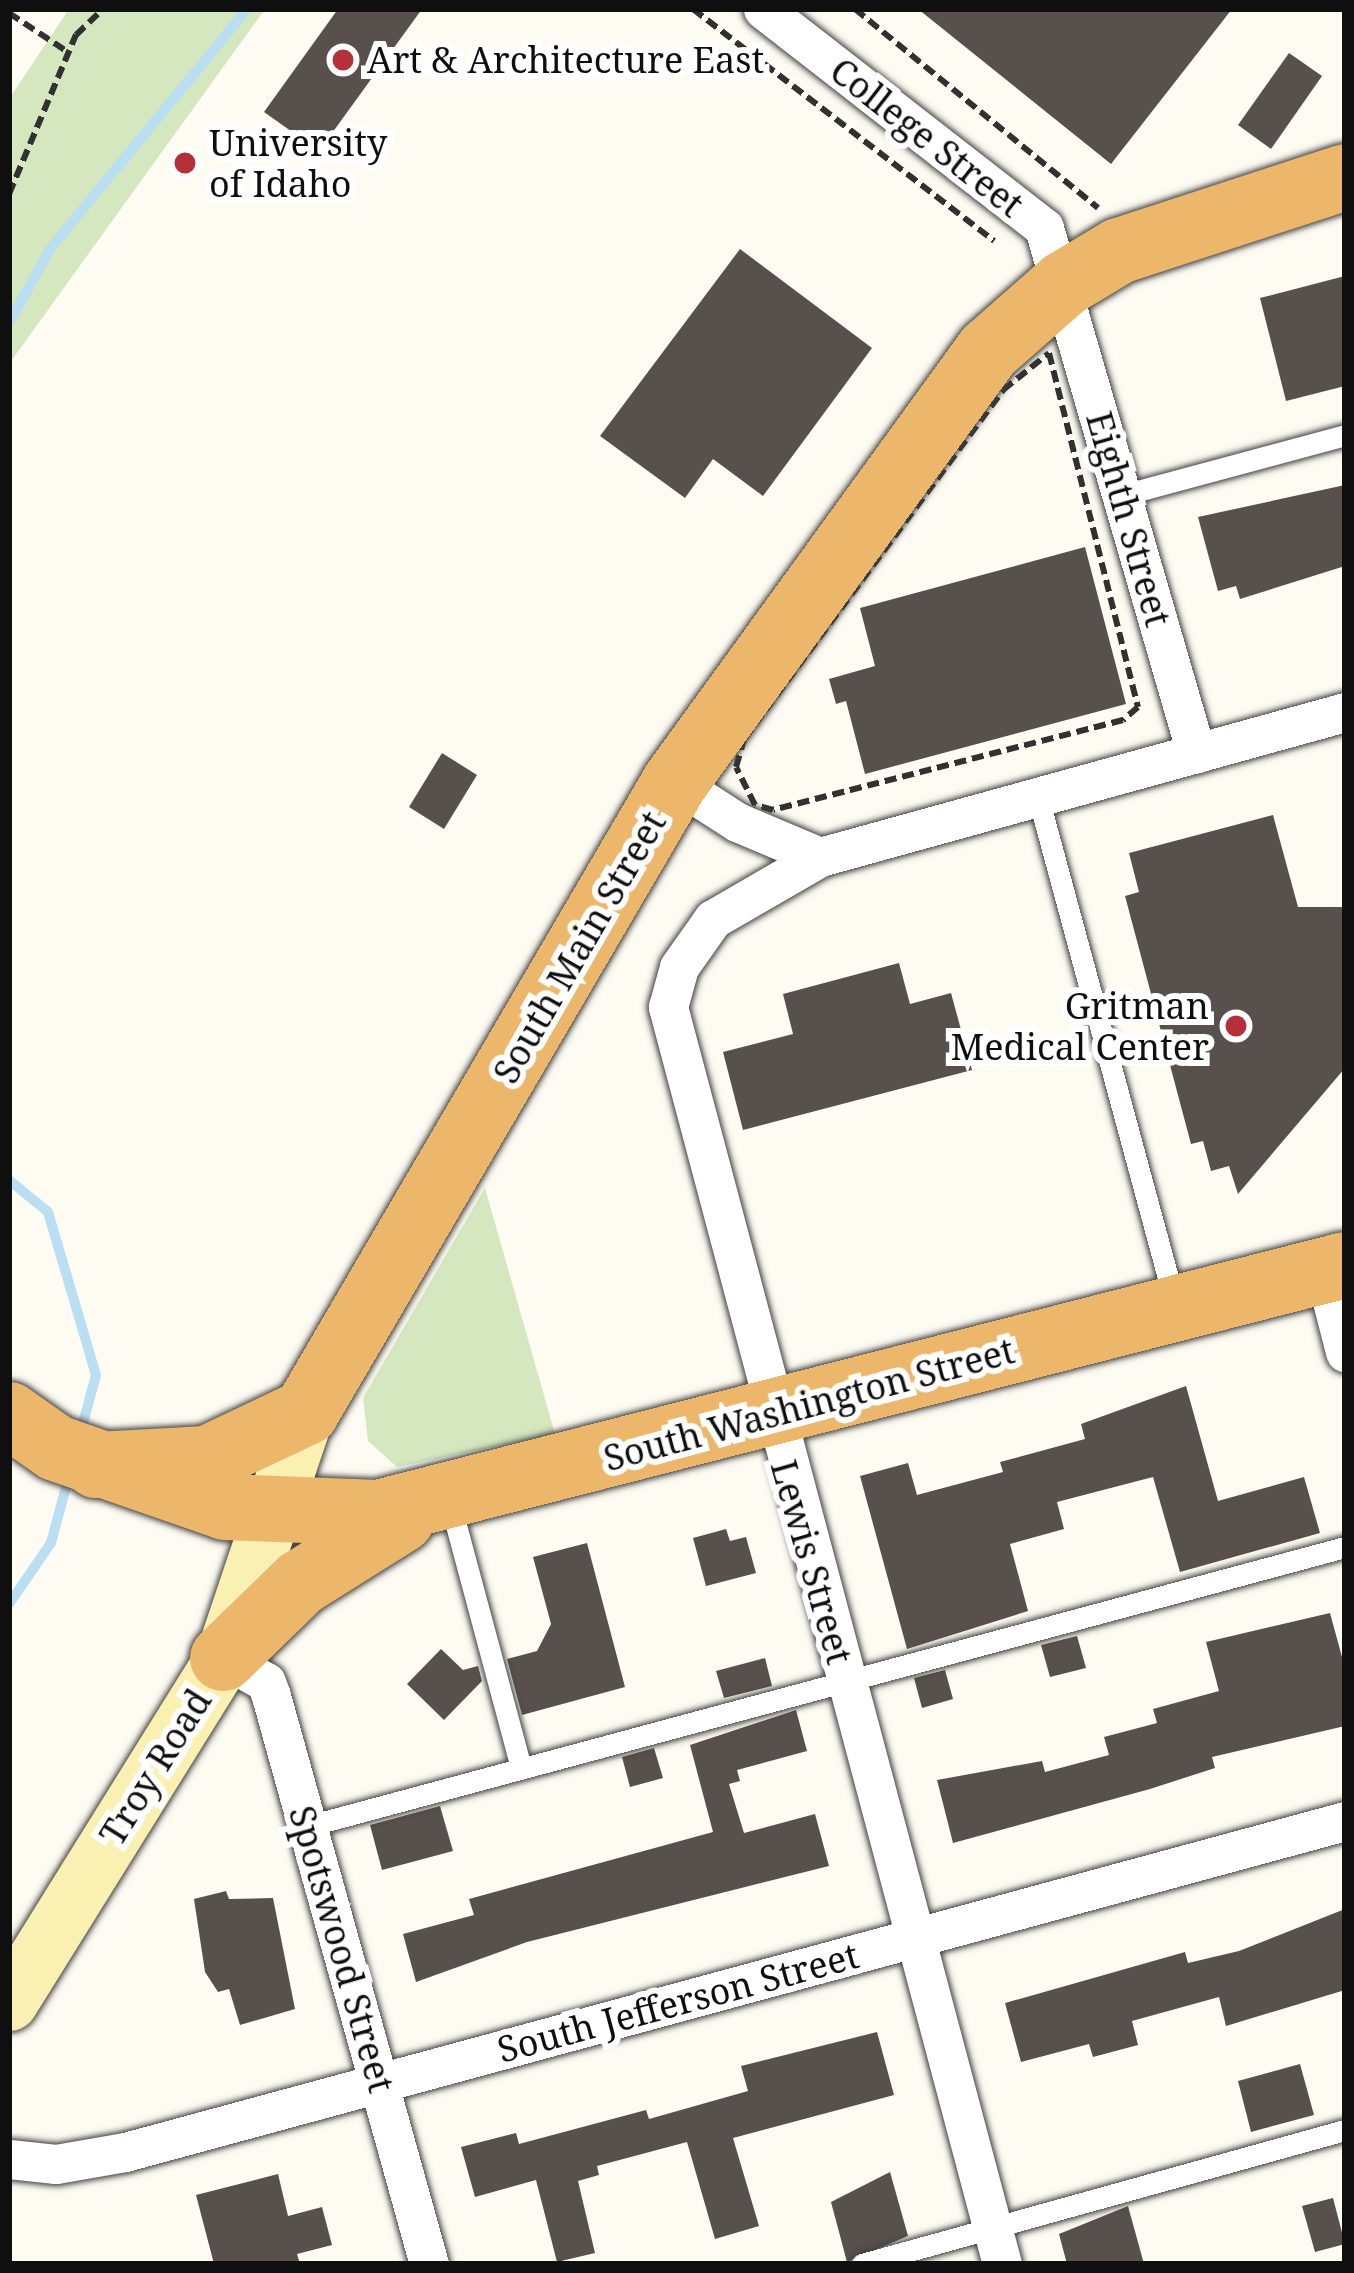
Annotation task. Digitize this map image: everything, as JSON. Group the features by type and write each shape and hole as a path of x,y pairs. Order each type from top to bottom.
{"highway":[{"path":"675,782 988,351 1064,284 1192,220 1345,177"},
{"name":"South Main Street","path":"306,1412 675,782"},
{"name":"South Washington Street","path":"269,1516 342,1517 449,1499 1334,1268"},
{"path":"54,1443 207,1459 306,1412"},
{"path":"54,1443 269,1516"},
{"path":"223,1658 326,1564 449,1499"}],"main road":[{"name":"South Main Street","path":"269,1516 306,1412"},
{"name":"Troy Road","path":"9,2002 223,1658 269,1516"}],"street":[{"name":"College Street","path":"763,9 1044,228 1064,284"},
{"name":"Eighth Street","path":"1064,284 1196,753"},
{"path":"820,857 1345,712"},
{"name":"South Main Street","path":"675,782 737,822 820,857"},
{"name":"Lewis Street","path":"820,857 713,919 679,967 668,1007 768,1371 771,1414 997,2247"},
{"path":"1334,1268 1345,1352"},
{"name":"Spotswood Street","path":"223,1658 266,1682 429,2264"},
{"name":"South Jefferson Street","path":"9,2158 84,2161 380,2085 1345,1821"}],"lane":[{"path":"1123,495 1345,435"},
{"path":"1038,797 1176,1308"},
{"path":"449,1499 521,1768"},
{"path":"308,1826 1345,1547"},
{"path":"862,2264 997,2247 1345,2130"}],"path":[{"path":"9,194 68,52 103,9"},
{"path":"693,9 994,241"},
{"path":"855,9 1098,208"},
{"path":"9,13 68,52"},
{"path":"1048,353 1138,707 1123,720 773,811 755,805 736,767 744,739 1003,390 1048,353"}],"green space":[{"path":"69,9 265,9 9,364 9,99"},
{"path":"485,1188 555,1434 397,1467 368,1441 363,1398"}],"building":[{"name":"Art & Architecture East","path":"338,9 422,9 319,151 264,112"},
{"path":"918,9 1232,9 1111,164"},
{"path":"1289,53 1322,76 1271,149 1238,125"},
{"path":"740,249 872,348 763,496 713,459 685,498 600,436"},
{"path":"1345,276 1345,386 1286,401 1260,298"},
{"path":"1345,485 1345,566 1240,599 1236,586 1218,591 1198,517"},
{"path":"1085,547 1126,704 865,774 846,701 836,704 829,679 875,666 860,608"},
{"path":"442,753 477,775 444,829 409,807"},
{"path":"1273,815 1298,907 1345,907 1345,1068 1238,1194 1229,1166 1211,1171 1203,1141 1191,1144 1125,896 1139,892 1129,853"},
{"path":"899,963 910,1004 951,993 972,1070 743,1130 723,1052 793,1034 783,994"},
{"path":"1186,1386 1218,1501 1304,1477 1320,1533 1180,1572 1153,1477 1057,1502 1064,1529 1010,1544 1028,1611 907,1649 860,1476 908,1463 917,1495 1003,1472 1000,1462 1085,1439 1081,1424"},
{"path":"726,1529 730,1541 746,1537 756,1573 706,1586 693,1538"},
{"path":"587,1543 625,1687 522,1715 507,1659 537,1651 551,1624 533,1557"},
{"path":"1330,1613 1345,1668 1345,1726 1212,1757 1215,1768 953,1843 937,1780 1042,1761 1045,1772 1109,1755 1104,1737 1157,1723 1153,1709 1219,1691 1206,1642"},
{"path":"1077,1636 1086,1668 1050,1677 1041,1645"},
{"path":"441,1649 463,1670 478,1666 482,1681 444,1720 407,1684"},
{"path":"765,1658 772,1686 724,1698 716,1671"},
{"path":"945,1670 953,1699 922,1708 914,1678"},
{"path":"796,1710 807,1751 737,1770 740,1781 729,1784 744,1833 815,1814 829,1866 527,1942 416,1982 403,1934 474,1915 469,1899 713,1832 690,1745"},
{"path":"654,1748 663,1778 630,1787 622,1757"},
{"path":"440,1806 453,1851 382,1870 370,1825"},
{"path":"226,1891 229,1899 273,1898 295,2009 240,2025 229,1989 218,1992 205,1972 194,1899"},
{"path":"1345,1909 1345,1990 1226,2026 1219,1997 1132,2021 1138,2045 1093,2057 1089,2044 1021,2062 1005,2003 1185,1952 1188,1963 1239,1951"},
{"path":"877,2032 894,2095 733,2138 759,2226 715,2239 687,2142 597,2166 599,2175 578,2181 595,2253 557,2262 536,2180 475,2197 461,2147 516,2133 519,2144 646,2110 649,2119 748,2091 741,2066"},
{"path":"1300,2064 1314,2115 1251,2132 1238,2081"},
{"path":"890,2172 908,2236 847,2262 831,2202"},
{"path":"278,2174 288,2216 322,2207 332,2245 297,2254 300,2264 214,2264 196,2195"},
{"path":"1333,2198 1345,2244 1315,2252 1302,2206"},
{"path":"1128,2206 1144,2264 1067,2264 1059,2234"}],"waterway":[{"path":"9,323 50,249 247,9"},
{"path":"9,1180 48,1212 96,1375 81,1431"},
{"path":"9,1604 51,1543 70,1472"}],"place":[{"name":"Art & Architecture East","path":"343,60"},
{"name":"University of Idaho","path":"185,163"},
{"name":"Gritman Medical Center","path":"1236,1026"}]}
